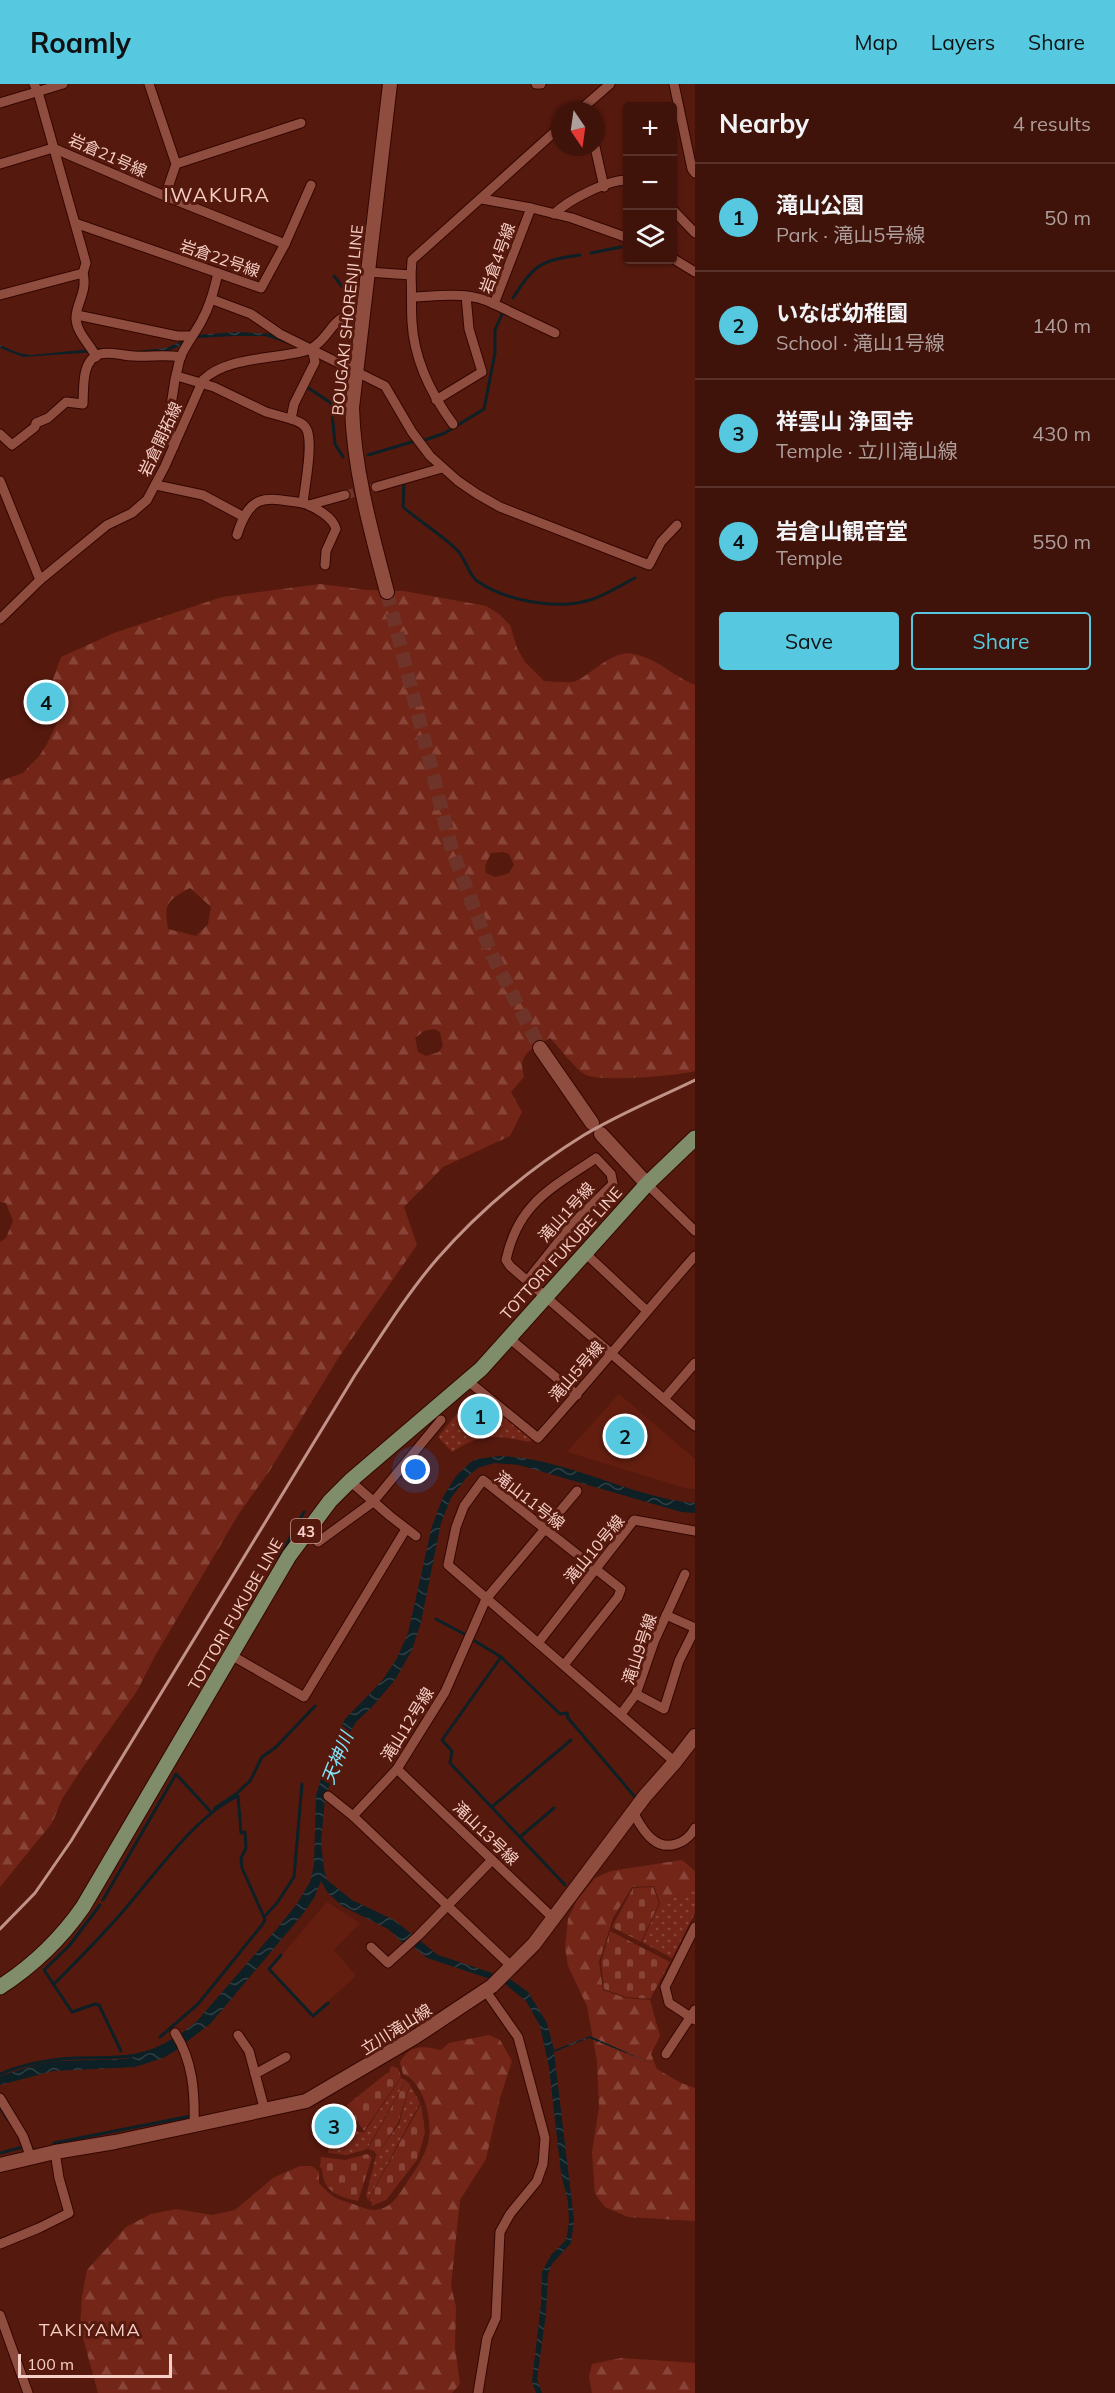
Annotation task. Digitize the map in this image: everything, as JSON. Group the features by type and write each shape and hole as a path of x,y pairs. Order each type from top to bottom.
{"main road":[{"name":"TOTTORI FUKUBE LINE","path":"0,1987 42,1956 62,1935 83,1907 298,1542 324,1508 350,1481 468,1381 647,1184 695,1138"}],"street":[{"path":"0,103 36,88 63,84"},
{"path":"149,84 176,164 165,196"},
{"name":"BOUGAKI SHORENJI LINE","path":"387,592 367,515 353,444 352,408 390,84"},
{"path":"591,102 610,84"},
{"path":"674,84 695,173"},
{"path":"36,88 86,263 83,273 85,281 76,319 84,340 94,353 137,356 166,354 181,357"},
{"path":"176,164 301,123"},
{"path":"453,424 436,400 418,353 412,322 412,260 551,135"},
{"path":"0,164 53,148"},
{"name":"岩倉21号線","path":"53,148 285,244"},
{"path":"597,156 604,187"},
{"path":"554,213 562,206 590,191 623,181"},
{"name":"岩倉22号線","path":"75,224 261,288 285,244 311,185"},
{"name":"岩倉4号線","path":"482,199 531,208 494,304 555,333"},
{"path":"531,208 572,218 623,237"},
{"path":"673,210 695,233"},
{"path":"677,261 695,272"},
{"path":"368,272 411,275"},
{"path":"0,295 83,273"},
{"path":"174,446 170,440 170,429 181,357 211,298 218,273"},
{"path":"436,400 482,372 469,329 465,296"},
{"path":"412,297 482,297 494,304"},
{"path":"211,298 251,314 280,334 385,386 421,445 442,468 458,481 500,507 649,565 661,542 677,525"},
{"path":"202,383 209,375 223,367 312,349 339,320 350,314 362,314"},
{"path":"77,315 191,339"},
{"path":"291,419 294,404 315,362 312,349"},
{"path":"0,434 12,445 35,427 36,423 48,418 66,402 83,404 87,365 94,353"},
{"path":"177,376 202,383 266,412 300,423 307,430 309,443 306,504"},
{"name":"岩倉開拓線","path":"0,620 40,580 107,525 139,508 147,500 202,383"},
{"path":"376,487 442,468"},
{"path":"0,481 40,580"},
{"path":"156,485 203,495 244,516"},
{"path":"237,535 250,506 262,501 279,500 306,504 345,495"},
{"path":"306,504 335,523 336,529 326,551 325,565"},
{"path":"540,1048 613,1147 695,1231"},
{"path":"596,1158 613,1147"},
{"name":"滝山1号線","path":"527,1281 574,1222 614,1184 611,1174 596,1158 539,1198 521,1219 511,1240 506,1260 510,1266 544,1297 695,1426"},
{"path":"584,1252 647,1311"},
{"name":"滝山5号線","path":"531,1446 612,1355 695,1256"},
{"path":"509,1338 577,1395"},
{"path":"664,1399 695,1363"},
{"path":"468,1381 538,1438"},
{"path":"318,1542 373,1502 441,1420"},
{"name":"滝山11号線","path":"564,1665 618,1597 621,1590 482,1478 464,1506 456,1527 448,1565 675,1762"},
{"path":"350,1481 416,1536"},
{"name":"滝山12号線","path":"353,1816 397,1769 445,1692 486,1599 577,1491"},
{"name":"滝山10号線","path":"538,1643 634,1520 695,1531"},
{"path":"231,1655 304,1697 406,1529"},
{"name":"滝山9号線","path":"685,1574 654,1642 636,1694 664,1709 679,1661 695,1629"},
{"path":"666,1615 695,1629"},
{"path":"621,1714 636,1694"},
{"name":"立川滝山線","path":"0,2165 306,2101 415,2037 489,1988 534,1944 633,1812 695,1736"},
{"name":"滝山13号線","path":"397,1769 553,1918"},
{"path":"328,1796 353,1816 447,1906 508,1969"},
{"path":"633,1812 653,1841 668,1846 676,1845 690,1837 695,1828"},
{"path":"371,1947 388,1963 492,1860"},
{"path":"666,2054 693,2016 669,2003 665,1987 695,1927"},
{"path":"478,2393 487,2338 496,2318 500,2232 510,2214 537,2181 543,2164 545,2138 518,2037 489,1988"},
{"path":"176,2035 184,2047 193,2083 194,2125"},
{"path":"237,2035 249,2050 265,2111"},
{"path":"255,2074 286,2057"},
{"path":"0,2098 23,2136 31,2158"},
{"path":"0,2244 69,2213 59,2178 55,2152"},
{"path":"0,2315 28,2393"}],"shaded area":[{"path":"619,1394 695,1459 695,1489 688,1489 567,1452"},
{"path":"327,1902 360,1923 334,1950 356,1976 313,2015 270,1969"}],"green space":[{"path":"320,584 367,590 404,591 486,606 510,625 517,648 525,662 544,681 576,681 611,658 626,653 651,660 695,685 695,1071 640,1078 586,1075 550,1038 524,1057 522,1069 524,1077 511,1092 522,1112 510,1136 443,1167 404,1207 417,1245 339,1357 270,1470 238,1515 155,1656 137,1691 62,1799 52,1823 0,1887 0,1242 6,1238 13,1221 6,1203 0,1202 0,781 23,773 40,755 48,742 57,723 59,699 53,679 61,657 114,633 222,597","holes":["491,853 509,854 514,865 508,874 495,877 486,873 485,866","190,888 211,907 208,924 196,936 168,929 167,908 169,903","434,1029 440,1032 443,1046 439,1052 426,1056 418,1052 415,1038 424,1031"]},
{"path":"477,1394 533,1439 529,1442 489,1437 471,1441 452,1452 438,1437 471,1396"},
{"path":"682,1860 695,1871 695,1888 660,1903 654,1886 632,1887 613,1918 599,1962 603,1990 626,1998 650,2000 660,2036 651,2054 657,2069 695,2088 695,2221 628,2217 605,2207 595,2194 592,2152 599,2107 597,2061 587,2006 568,1966 565,1947 568,1919 577,1900 595,1878 611,1871"},
{"path":"653,1887 659,1903 641,1942 612,1927 633,1888"},
{"path":"695,1888 695,1913 672,1958 642,1942 660,1903"},
{"path":"610,1931 670,1962 650,1999 626,1997 604,1989 601,1962"},
{"path":"489,2035 500,2040 512,2061 500,2098 486,2159 460,2200 451,2286 456,2307 455,2347 460,2384 452,2393 98,2393 80,2327 82,2296 87,2270 126,2227 151,2214 176,2209 212,2215 235,2210 273,2178 300,2166 312,2166 319,2172 319,2183 338,2199 370,2210 385,2207 398,2196 418,2165 426,2149 429,2134 428,2114 422,2094 411,2079 403,2074 400,2062 413,2049 441,2050 449,2043"},
{"path":"391,2066 398,2068 401,2077 364,2131 347,2105 389,2073"},
{"path":"401,2078 406,2080 367,2149 347,2155 328,2153 329,2146 346,2140 355,2130 364,2133"},
{"path":"406,2081 410,2084 398,2123 377,2155 368,2149"},
{"path":"410,2085 420,2103 368,2200 366,2196 376,2156 399,2124"},
{"path":"421,2104 425,2133 417,2160 386,2200 371,2206 370,2197"},
{"path":"367,2154 372,2157 358,2201 344,2198 333,2192 325,2183 320,2167 321,2157 345,2160"},
{"path":"621,2358 695,2363 695,2393 592,2393 589,2377 592,2364"}],"water":[{"path":"237,332 274,334 300,348 265,336 235,336 198,338 166,352 134,354 110,351 23,357 0,348 0,345 31,355 101,348 135,351 166,348 196,335"},
{"name":"天神川","path":"500,1456 550,1463 646,1493 695,1503 695,1513 681,1512 519,1465 494,1463 478,1468 467,1477 451,1498 441,1523 421,1622 412,1650 395,1680 356,1722 342,1746 325,1799 321,1843 327,1880 352,1900 394,1920 438,1955 510,1979 528,1992 547,2023 554,2050 590,2036 653,2064 589,2038 554,2052 574,2220 571,2243 552,2264 548,2274 546,2314 537,2379 542,2393 536,2393 532,2381 541,2304 542,2272 551,2255 566,2240 569,2223 568,2202 561,2173 549,2067 540,2026 526,2001 505,1984 427,1958 414,1947 403,1943 388,1929 342,1906 327,1892 321,1881 314,1898 302,1915 211,2023 175,2051 163,2058 135,2067 53,2071 0,2085 0,2076 38,2064 59,2061 126,2059 166,2046 197,2021 296,1905 310,1882 314,1865 316,1795 329,1752 345,1719 381,1682 396,1660 408,1633 432,1526 443,1497 456,1476 471,1462"}],"waterway":[{"path":"591,253 621,247"},
{"path":"513,298 539,266 555,259 580,255"},
{"path":"334,276 353,301"},
{"path":"422,441 445,433 484,409 495,353 495,330 503,312"},
{"path":"307,387 331,403 335,444 343,457"},
{"path":"368,455 415,441"},
{"path":"404,483 403,507 457,550 477,581 503,594 533,602 565,604 593,599 635,578"},
{"path":"279,1558 304,1512"},
{"path":"436,1619 466,1635"},
{"path":"475,1641 501,1657 560,1714 567,1713 568,1718 635,1797"},
{"path":"501,1657 442,1740 452,1751 450,1763 565,1885"},
{"path":"215,1808 250,1781 262,1757 276,1747 315,1706"},
{"path":"493,1806 571,1740"},
{"path":"103,1900 176,1774 210,1811"},
{"path":"160,2037 198,2004 262,1925 264,1917 277,1903 294,1877 302,1784"},
{"path":"54,1984 112,1924 193,1829 238,1796 241,1833 245,1832 246,1848 241,1858 242,1868 264,1917"},
{"path":"521,1836 554,1808"},
{"path":"100,1905 69,1946 44,1970 72,2012 95,2004 99,2005 121,2051"},
{"path":"281,1955 269,1969 313,2016 328,2003"},
{"path":"0,2074 18,2067 48,2061 139,2054 151,2051 175,2039"},
{"path":"0,2107 8,2120"},
{"path":"54,2143 191,2116 191,2113"},
{"path":"0,2153 23,2147"}],"tunnel":[{"path":"345,495 376,487"},
{"path":"387,592 452,850 492,955 540,1048"}],"railway":[{"path":"0,1929 35,1893 71,1841 355,1375 394,1316 437,1259 487,1208 564,1148 597,1127 695,1080"}],"place":[{"name":"岩倉山観音堂","path":"46,702"},
{"name":"滝山公園","path":"480,1416"},
{"name":"いなば幼稚園","path":"625,1436"},
{"name":"祥雲山 浄国寺","path":"334,2126"}],"district":[{"name":"IWAKURA","path":"217,194"},
{"name":"TAKIYAMA","path":"90,2329"}]}
